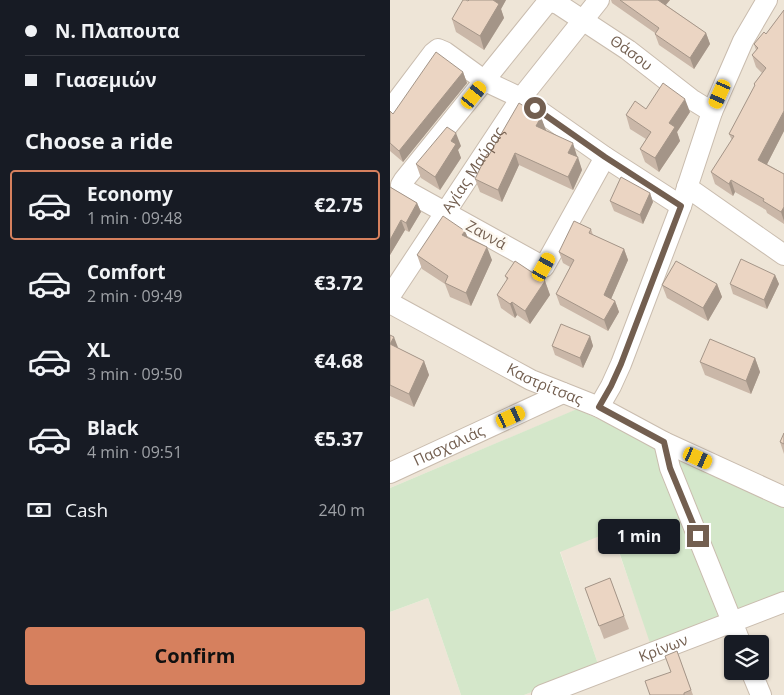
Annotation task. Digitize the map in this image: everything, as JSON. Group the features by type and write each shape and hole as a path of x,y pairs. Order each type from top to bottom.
{"street":[{"name":"Αγίας Μαύρας","path":"390,296 521,98 599,0"},
{"path":"599,407 621,364 684,197 712,112 743,41 766,0"},
{"name":"Θάσου","path":"485,81 546,4 552,2 558,4 628,50 684,94 712,112"},
{"path":"390,110 438,49 485,81 521,98 605,157 684,197 784,255"},
{"name":"Ζαννά","path":"485,81 404,180 403,189 544,267 605,157"},
{"name":"Καστρίτσας","path":"390,303 531,380 599,407 664,442 784,497"},
{"name":"Πασχαλιάς","path":"390,473 563,393"},
{"path":"664,442 670,468 737,635"},
{"name":"Κρίνων","path":"542,695 784,602"},
{"path":"755,680 761,695"}],"shaded area":[{"path":"390,0 784,0 784,505 578,409 390,488"},
{"path":"611,530 652,646 784,596 784,695 524,695 599,667 560,551"},
{"path":"428,598 461,695 390,695 390,612"}],"green space":[{"path":"577,409 784,505 784,596 651,646 612,531 560,552 599,667 524,695 461,695 428,598 390,612 390,488"}],"building":[{"path":"463,0 493,0 499,4 480,36 452,19"},
{"path":"620,0 658,0 706,33 690,58 655,34 659,28"},
{"path":"784,10 784,111 758,160 784,174 784,207 781,212 763,201 764,199 731,180 729,184 711,172 734,136 729,134 754,84 766,68 752,55 758,48 754,44 764,32 766,34"},
{"path":"436,52 463,72 399,151 390,143 390,111 393,114"},
{"path":"663,83 685,99 669,123 675,127 655,158 640,149 651,132 626,115 635,101 646,109"},
{"path":"519,103 541,117 536,126 573,143 568,153 578,157 568,177 515,153 498,190 475,179 487,154 489,155"},
{"path":"447,127 456,133 451,141 456,144 435,177 416,164"},
{"path":"621,177 650,193 640,215 610,201"},
{"path":"390,187 417,203 406,223 401,220 390,240"},
{"path":"443,216 465,231 462,235 487,247 466,293 445,283 448,276 417,255"},
{"path":"574,221 591,229 589,233 624,249 604,295 615,301 604,320 556,294 574,260 559,252"},
{"path":"741,259 775,275 764,300 730,284"},
{"path":"515,261 545,281 525,311 497,295 508,278 505,276"},
{"path":"676,261 717,284 703,308 662,285"},
{"path":"561,324 590,336 580,358 552,346"},
{"path":"390,335 394,337 390,344"},
{"path":"710,339 755,358 746,381 700,362"},
{"path":"390,344 424,361 409,394 390,385"},
{"path":"784,433 784,444 780,442"},
{"path":"610,578 624,616 599,626 585,588"},
{"path":"677,651 691,690 684,693 684,695 650,695 645,681 671,672 665,656"}],"route":[{"path":"535,108 605,157 681,206 621,364 599,407 664,442 670,468 698,536"}]}
